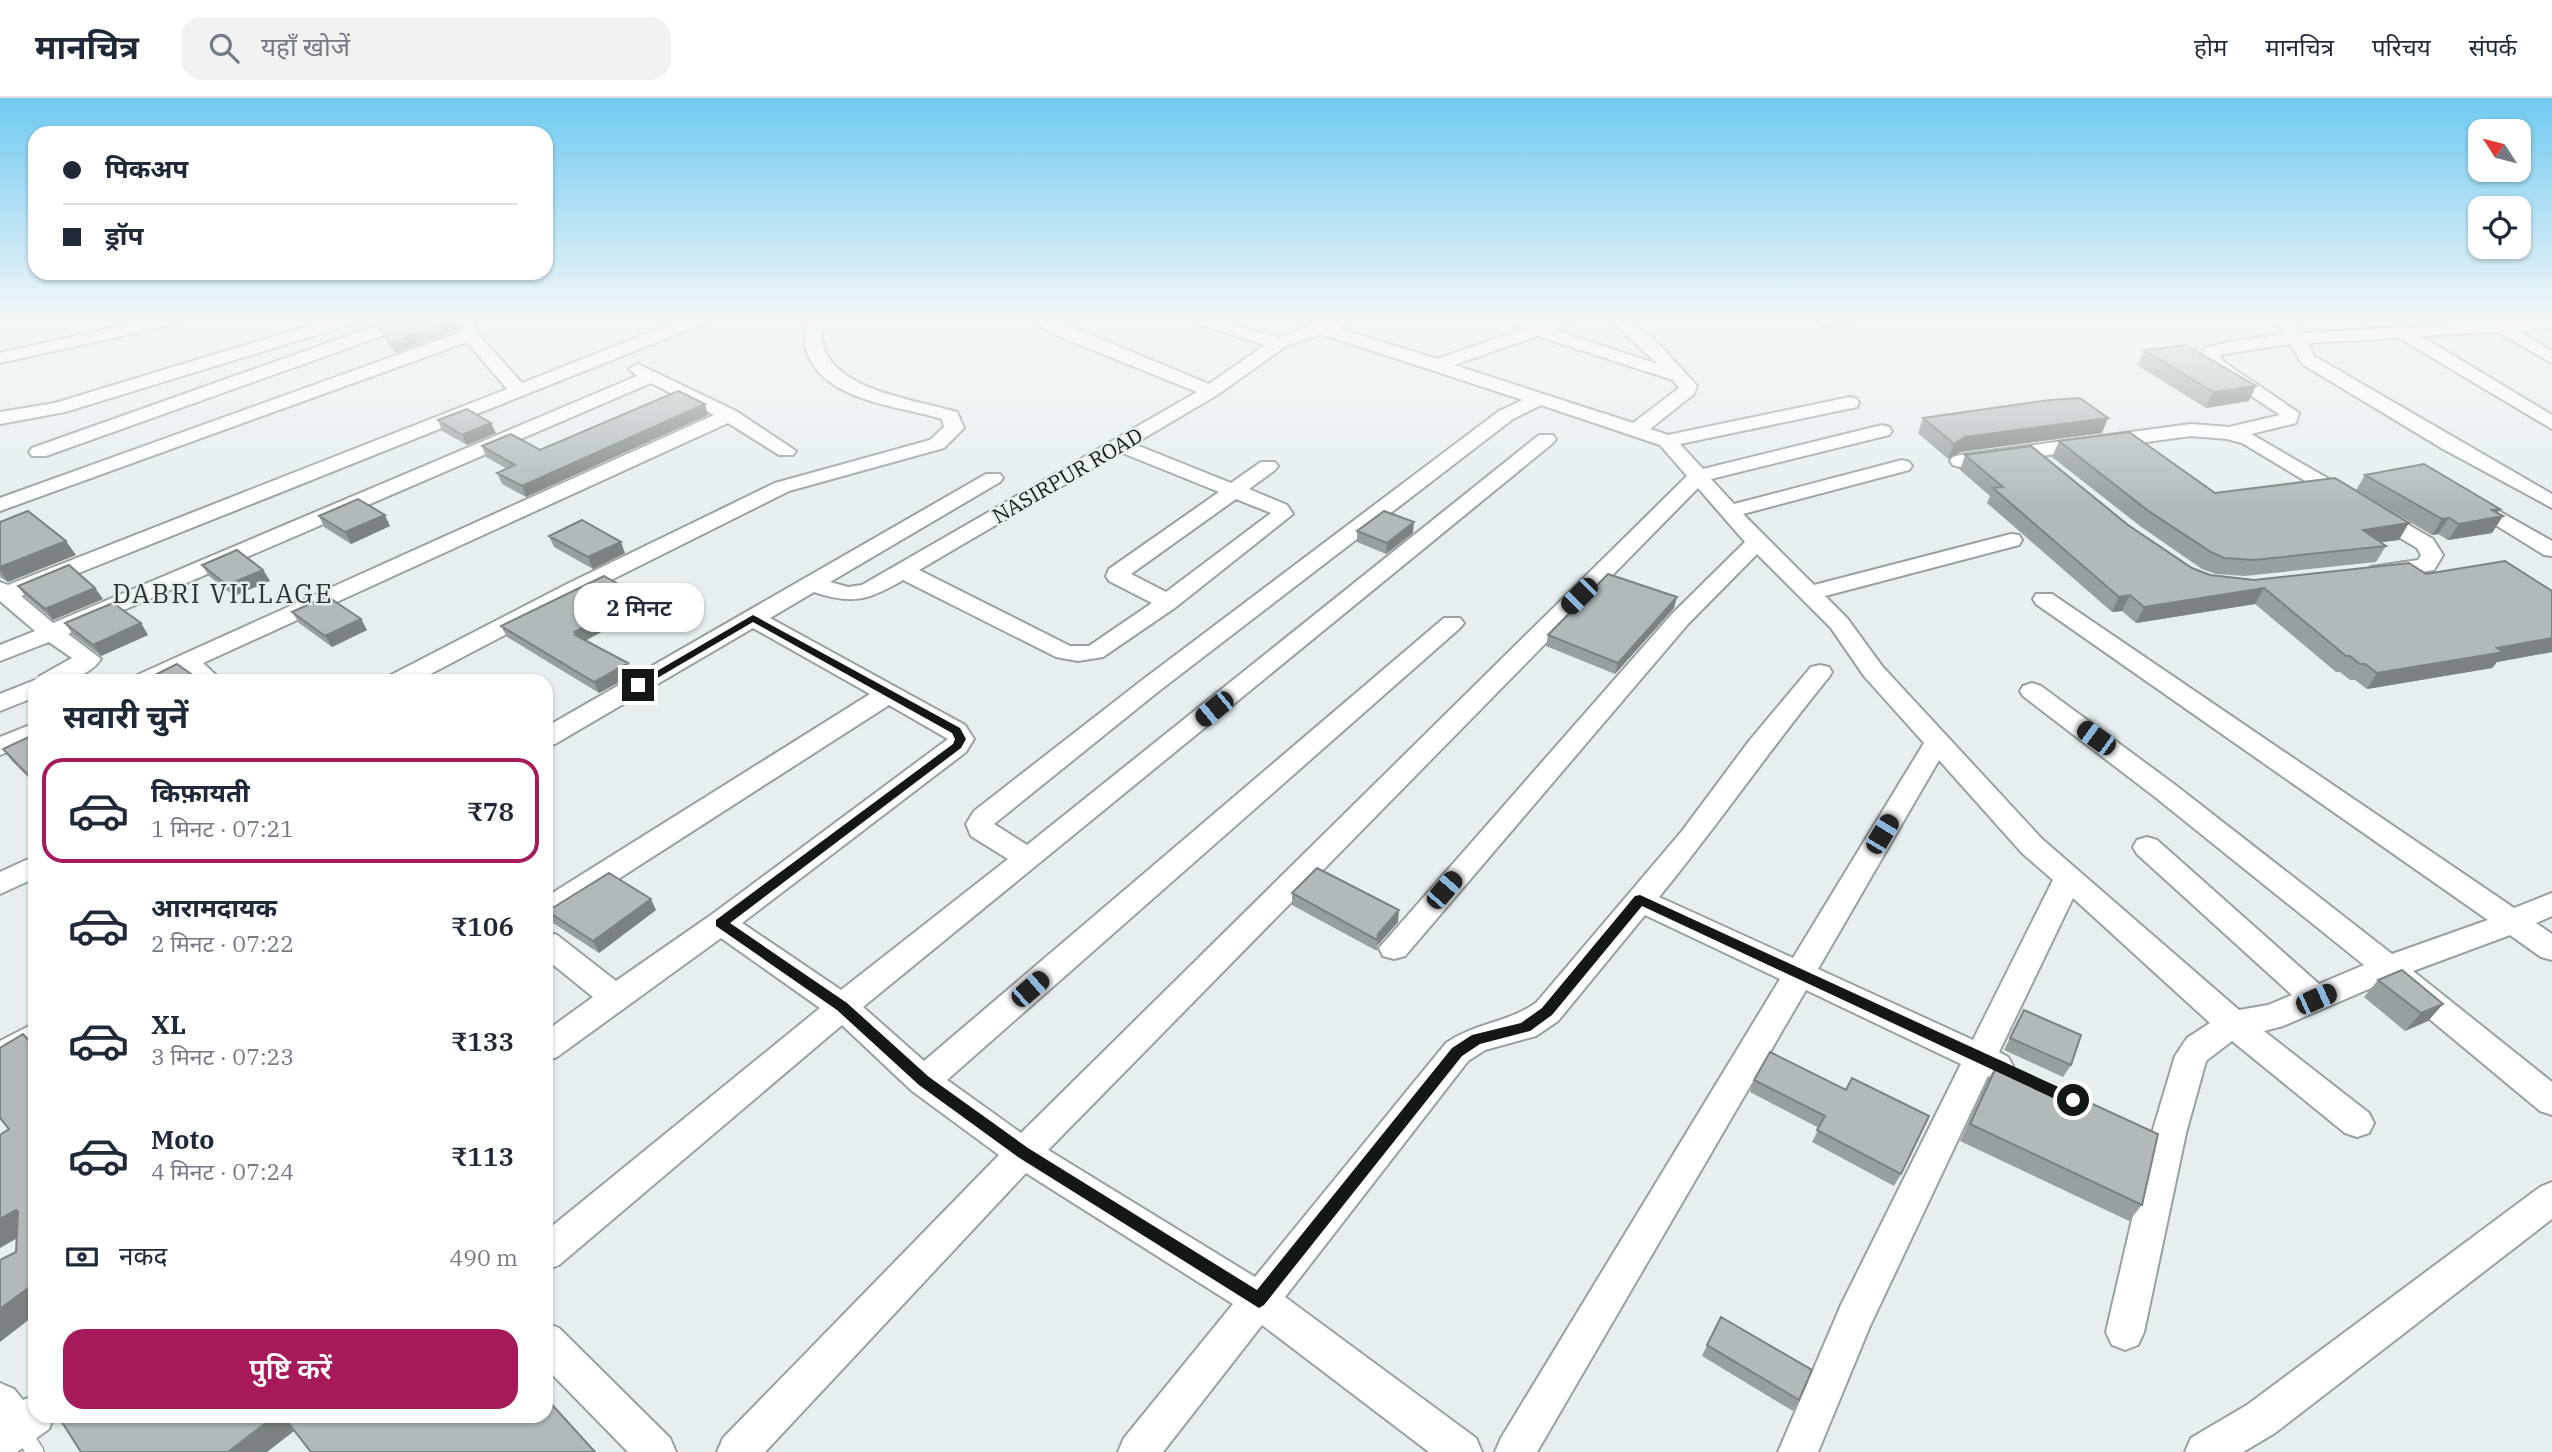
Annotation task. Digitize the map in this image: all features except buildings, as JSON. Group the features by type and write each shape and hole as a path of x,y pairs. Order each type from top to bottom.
{"street":[{"path":"1,420 58,408 149,380"},
{"path":"39,452 241,380"},
{"path":"0,505 326,380"},
{"path":"511,380 519,391"},
{"path":"62,674 89,659 50,632 2,592 546,380"},
{"path":"0,654 642,380"},
{"path":"660,380 729,415 786,451"},
{"path":"411,674 577,588 782,487 937,444 954,428 950,416 863,391 839,380"},
{"path":"1184,380 1211,391"},
{"name":"NASIRPUR ROAD","path":"813,584 858,595 1226,380"},
{"path":"1483,380 1667,441 1757,542 1839,623 1873,671 2032,846 2233,1024 2357,1123"},
{"path":"1635,430 1686,393 1688,386 1682,380"},
{"path":"1960,461 2191,430 2228,433 2274,425 2290,419 2290,412 2240,380"},
{"path":"2341,380 2552,502"},
{"path":"2481,380 2552,423"},
{"path":"1028,859 981,829 980,824 984,818 1150,686 1506,415 1539,399"},
{"path":"1667,441 1850,403"},
{"path":"32,492 39,452 58,408"},
{"path":"160,674 729,415"},
{"path":"737,1452 1023,1153 1698,476 1882,431"},
{"path":"2228,433 2266,449 2374,512 2425,544 2432,555 2426,565 2355,575"},
{"path":"553,1247 842,1007 1546,439"},
{"path":"903,571 1064,652 1095,652 1168,602 1283,514 1280,509 1235,489 1118,445"},
{"path":"2029,451 2049,467"},
{"path":"1168,602 1117,576 1117,573 1268,466"},
{"path":"1730,511 1902,466"},
{"path":"553,734 993,478"},
{"path":"2455,492 2552,550"},
{"path":"1810,593 2011,540"},
{"path":"1394,947 1681,619 1757,542"},
{"path":"2044,599 2552,949"},
{"path":"553,1043 721,923 957,746 961,739 956,731 753,618"},
{"path":"924,1081 1452,622"},
{"path":"187,662 202,674"},
{"path":"1138,1452 1457,1052 1476,1039 1525,1027 1547,1012 1692,838 1758,747 1820,672"},
{"path":"0,703 28,691"},
{"path":"2032,691 2124,758 2389,967 2552,1101"},
{"path":"553,907 888,694"},
{"path":"0,747 28,734"},
{"path":"1515,1452 1937,742"},
{"path":"2147,847 2316,999"},
{"path":"0,884 28,870"},
{"path":"1798,1452 1854,1318 2068,878"},
{"path":"1640,900 2018,1075"},
{"path":"2125,1332 2154,1137 2191,1056 2198,1047 2233,1024 2272,1017 2389,967 2552,904"},
{"path":"721,923 842,1007 924,1081 1023,1153 1259,1300 1462,1452"},
{"path":"553,949 615,998"},
{"path":"0,1057 28,1040"},
{"path":"2205,1452 2261,1419 2552,1198"},
{"path":"553,1347 656,1452"}],"district":[{"name":"DABRI VILLAGE","path":"223,593"}],"route":[{"path":"638,685 753,618 956,731 961,739 957,746 721,923 842,1007 924,1081 1023,1153 1259,1300 1457,1052 1476,1039 1525,1027 1547,1012 1640,900 2073,1100"}]}
